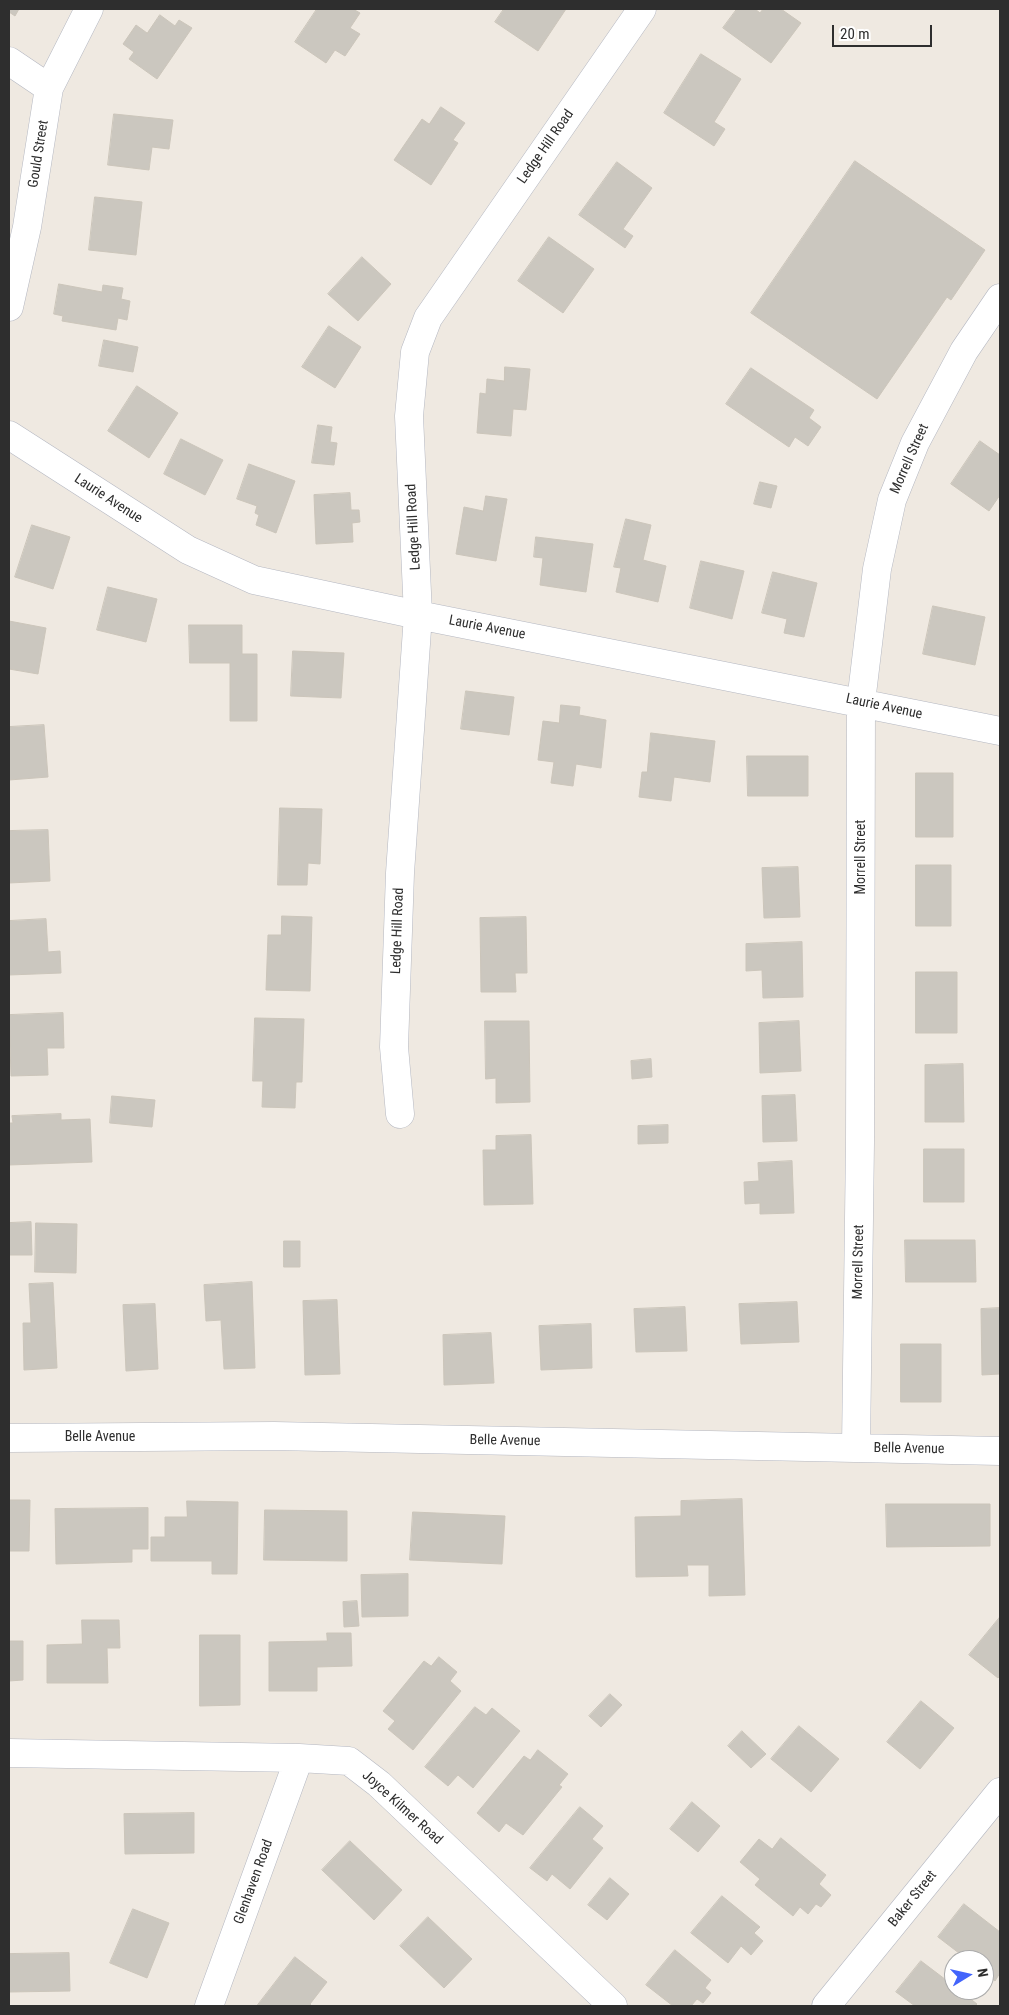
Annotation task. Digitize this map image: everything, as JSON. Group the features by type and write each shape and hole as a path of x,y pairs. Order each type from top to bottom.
{"street":[{"name":"Gould Street","path":"9,307 27,227 49,88 90,9"},
{"name":"Ledge Hill Road","path":"400,1114 394,1047 400,873 418,615 409,416 415,352 428,318 642,9"},
{"path":"9,61 49,88"},
{"name":"Morrell Street","path":"856,1447 860,1142 861,702 876,569 892,500 914,443 964,351 1000,298"},
{"name":"Laurie Avenue","path":"9,435 188,550 254,580 418,615 1000,731"},
{"name":"Belle Avenue","path":"9,1438 274,1436 1000,1451"},
{"name":"Joyce Kilmer Road","path":"9,1753 299,1758 349,1761 379,1784 613,2006"},
{"name":"Glenhaven Road","path":"209,2006 299,1758"},
{"name":"Baker Street","path":"835,2003 1000,1792"}],"building":[{"path":"9,9 19,9 15,16 9,12"},
{"path":"317,9 353,9 360,13 350,28 360,34 345,56 335,50 326,63 295,42"},
{"path":"504,9 566,9 538,51 495,22"},
{"path":"737,9 755,9 760,13 763,9 781,9 801,23 771,63 723,28"},
{"path":"160,15 175,26 179,20 192,28 157,79 129,59 134,52 123,44 136,25 147,33"},
{"path":"701,54 741,79 714,122 725,129 714,146 664,113"},
{"path":"441,107 465,123 453,140 458,143 431,185 394,160 422,119 429,124"},
{"path":"114,114 173,120 169,149 152,147 149,170 108,165"},
{"path":"855,161 985,250 951,300 947,297 877,399 751,313"},
{"path":"617,162 652,188 623,229 633,236 625,248 579,215"},
{"path":"95,197 142,202 136,255 89,250"},
{"path":"549,237 594,269 563,313 518,281"},
{"path":"362,257 391,284 358,321 328,294"},
{"path":"59,284 102,292 103,285 123,288 121,299 130,301 127,320 118,318 116,330 62,321 63,316 54,314"},
{"path":"329,326 361,347 335,388 302,367"},
{"path":"104,340 138,347 133,372 99,366"},
{"path":"505,367 530,369 526,410 513,409 511,436 477,433 480,393 486,394 487,379 504,381"},
{"path":"751,368 814,410 809,418 821,427 808,446 795,437 789,447 726,404"},
{"path":"137,386 178,413 149,458 108,431"},
{"path":"318,425 332,427 330,442 337,443 334,465 312,463"},
{"path":"181,439 223,460 205,495 164,474"},
{"path":"980,441 1000,455 1000,495 989,511 951,484"},
{"path":"249,464 295,481 276,533 256,525 259,515 255,513 257,506 237,499"},
{"path":"760,482 777,486 771,508 754,504"},
{"path":"350,493 351,510 359,510 360,522 352,523 353,542 316,544 314,495"},
{"path":"486,496 507,499 496,561 456,554 464,507 483,511"},
{"path":"626,519 651,525 643,560 666,566 658,602 616,592 621,568 614,567"},
{"path":"32,525 70,537 53,589 15,577"},
{"path":"536,537 593,544 586,592 540,585 543,558 534,557"},
{"path":"701,561 744,571 732,619 690,608"},
{"path":"773,572 817,583 804,637 784,633 787,619 762,613"},
{"path":"108,587 157,599 146,642 97,630"},
{"path":"933,606 985,617 975,665 923,654"},
{"path":"9,621 46,628 38,674 9,669"},
{"path":"189,625 242,625 242,654 257,654 257,721 230,721 230,663 190,663"},
{"path":"293,651 344,653 341,698 291,696"},
{"path":"466,691 514,697 509,735 461,729"},
{"path":"561,705 580,707 579,715 606,720 601,768 576,764 573,786 551,783 554,762 538,760 543,721 559,723"},
{"path":"44,725 48,777 9,780 9,727"},
{"path":"651,733 715,741 710,782 674,777 671,801 639,797 642,772 647,772"},
{"path":"747,756 808,756 808,796 748,796"},
{"path":"916,773 953,773 953,837 916,837"},
{"path":"280,808 322,809 320,864 308,863 307,885 278,885"},
{"path":"48,830 50,881 9,883 9,831"},
{"path":"916,865 951,865 951,926 916,926"},
{"path":"798,867 800,917 764,918 762,868"},
{"path":"282,916 312,917 310,991 266,990 268,935 281,935"},
{"path":"526,917 527,973 515,973 516,992 481,992 480,918"},
{"path":"46,919 48,952 60,951 61,973 9,975 9,921"},
{"path":"802,942 803,997 763,998 762,970 746,971 746,944"},
{"path":"916,972 957,972 957,1033 916,1033"},
{"path":"63,1013 64,1048 47,1048 48,1075 11,1076 9,1015"},
{"path":"255,1018 304,1019 302,1082 296,1082 295,1108 262,1107 263,1081 253,1081"},
{"path":"485,1021 529,1021 530,1102 496,1103 496,1078 486,1079"},
{"path":"799,1021 801,1071 760,1073 759,1023"},
{"path":"651,1059 652,1077 632,1079 631,1061"},
{"path":"963,1064 964,1122 925,1122 925,1065"},
{"path":"795,1095 797,1141 763,1142 762,1096"},
{"path":"112,1096 155,1100 152,1127 110,1123"},
{"path":"61,1114 61,1120 90,1119 92,1162 9,1165 9,1123 13,1123 12,1116"},
{"path":"668,1125 668,1143 638,1144 638,1126"},
{"path":"531,1135 533,1204 484,1205 483,1150 496,1150 496,1136"},
{"path":"924,1149 964,1149 964,1202 924,1202"},
{"path":"792,1161 794,1213 760,1214 760,1203 745,1204 744,1182 759,1181 758,1163"},
{"path":"31,1222 32,1255 9,1255 9,1223"},
{"path":"36,1223 77,1224 76,1273 35,1272"},
{"path":"905,1240 975,1240 976,1282 906,1282"},
{"path":"284,1241 300,1241 300,1267 284,1267"},
{"path":"252,1282 255,1368 224,1369 221,1320 206,1321 204,1285"},
{"path":"53,1283 57,1368 24,1370 23,1323 31,1323 29,1284"},
{"path":"337,1300 340,1374 305,1375 303,1301"},
{"path":"797,1302 799,1342 741,1344 739,1304"},
{"path":"155,1304 158,1369 126,1371 123,1305"},
{"path":"685,1307 687,1351 636,1352 634,1309"},
{"path":"1000,1308 1000,1374 982,1375 981,1309"},
{"path":"591,1324 592,1368 541,1370 539,1326"},
{"path":"491,1333 494,1383 444,1385 443,1335"},
{"path":"901,1344 941,1344 941,1402 901,1402"},
{"path":"742,1499 745,1595 709,1596 709,1565 687,1565 688,1576 636,1577 635,1517 681,1516 681,1501"},
{"path":"9,1500 30,1500 29,1551 9,1551"},
{"path":"187,1501 238,1502 237,1574 212,1574 212,1561 151,1561 151,1537 165,1537 165,1517 187,1517"},
{"path":"886,1504 990,1504 990,1546 887,1547"},
{"path":"148,1508 148,1549 132,1549 132,1562 56,1564 55,1509"},
{"path":"265,1510 347,1511 347,1561 264,1560"},
{"path":"413,1512 505,1516 502,1564 410,1560"},
{"path":"408,1574 408,1616 362,1617 361,1575"},
{"path":"357,1601 359,1626 344,1627 343,1602"},
{"path":"1000,1617 1000,1676 998,1678 969,1655"},
{"path":"82,1620 119,1620 120,1648 107,1648 108,1683 47,1683 47,1645 82,1644"},
{"path":"327,1633 351,1633 352,1666 317,1667 317,1691 269,1691 269,1642 327,1641"},
{"path":"200,1635 240,1635 240,1705 200,1706"},
{"path":"9,1641 23,1641 23,1680 9,1681"},
{"path":"439,1657 457,1672 450,1681 461,1691 413,1750 388,1729 395,1721 383,1711 424,1661 431,1666"},
{"path":"610,1694 622,1705 601,1727 589,1716"},
{"path":"921,1701 954,1728 920,1769 887,1742"},
{"path":"475,1707 486,1715 492,1708 520,1731 473,1788 458,1775 448,1786 425,1767"},
{"path":"799,1726 839,1759 811,1792 771,1759"},
{"path":"742,1731 766,1754 751,1768 728,1746"},
{"path":"538,1750 568,1774 559,1785 562,1787 523,1835 506,1823 499,1832 477,1813 524,1756 530,1760"},
{"path":"692,1802 720,1826 698,1852 670,1829"},
{"path":"580,1807 603,1826 592,1839 603,1848 570,1889 552,1874 547,1881 530,1868"},
{"path":"194,1813 194,1853 125,1854 124,1814"},
{"path":"781,1838 826,1875 819,1884 831,1895 821,1907 816,1904 808,1914 800,1907 793,1916 755,1885 760,1879 740,1862 759,1839 772,1849"},
{"path":"350,1841 402,1890 374,1920 322,1870"},
{"path":"610,1878 629,1894 607,1920 588,1905"},
{"path":"722,1896 760,1927 754,1933 763,1941 751,1955 741,1946 728,1963 691,1933"},
{"path":"964,1904 1000,1932 1000,1973 995,1981 994,1950 955,1950 938,1937"},
{"path":"133,1909 169,1923 147,1978 110,1963"},
{"path":"428,1917 472,1959 444,1988 400,1946"},
{"path":"675,1950 711,1980 705,1988 711,1993 703,2003 697,1999 691,2006 673,2006 646,1985"},
{"path":"69,1953 70,1991 9,1992 9,1954"},
{"path":"295,1957 327,1982 310,2004 312,2006 257,2006"},
{"path":"921,1961 944,1978 944,2000 972,2000 977,2004 975,2006 915,2006 896,1992"}]}
